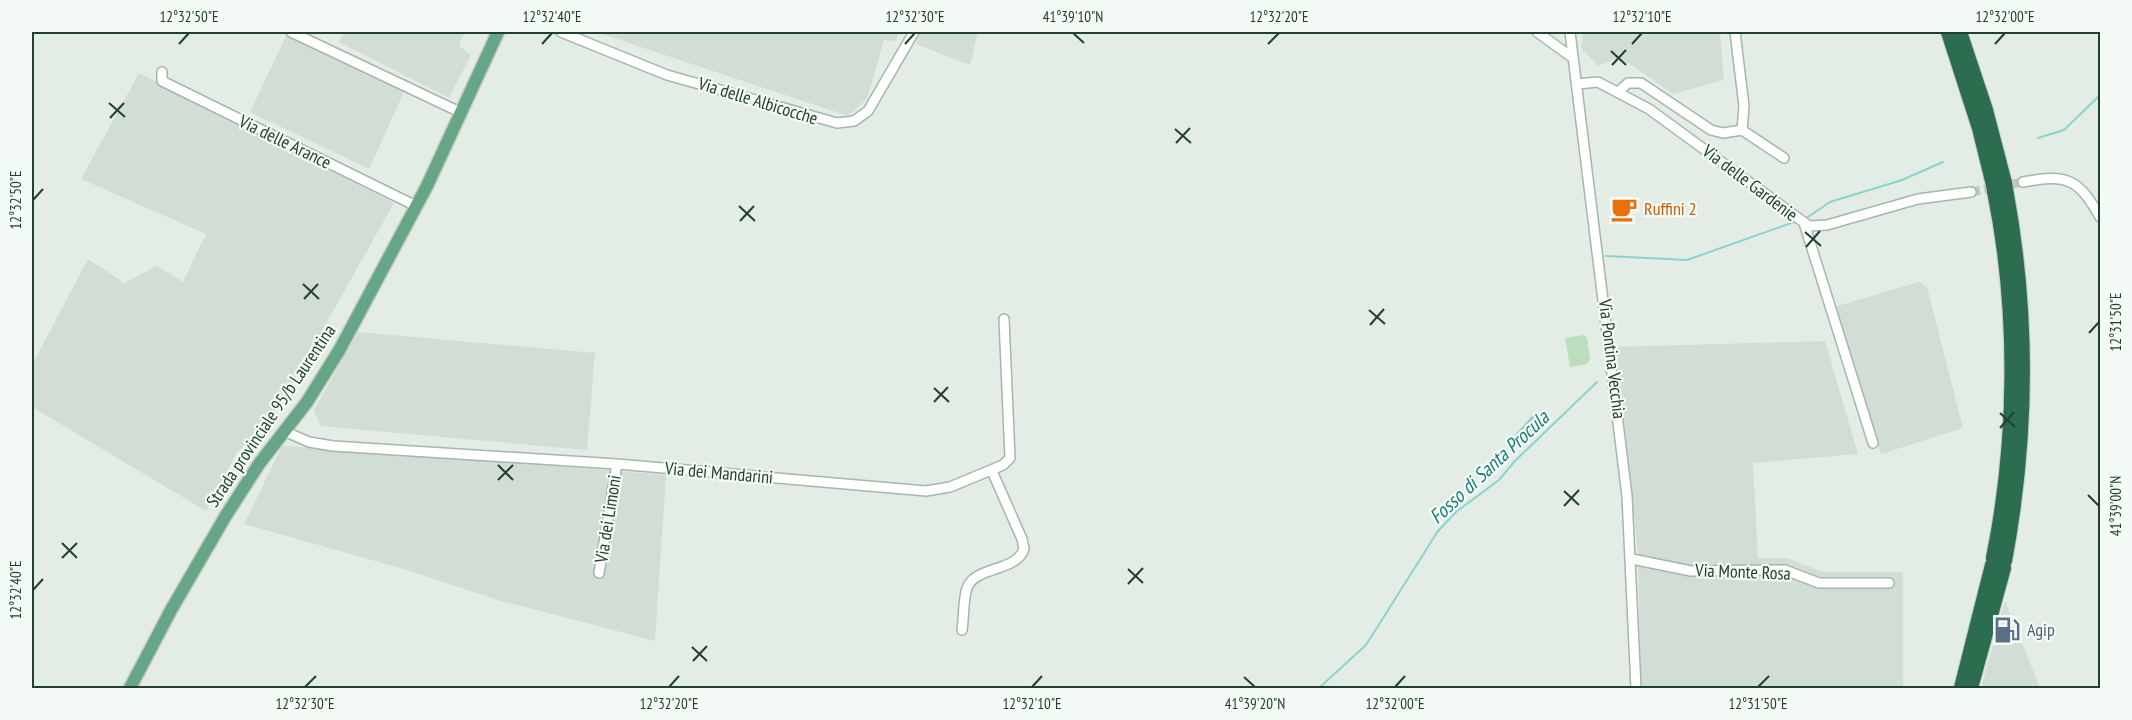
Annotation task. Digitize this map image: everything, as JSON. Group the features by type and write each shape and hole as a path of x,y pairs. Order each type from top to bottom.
{"highway":[{"path":"1948,32 1999,187"},
{"path":"1960,32 1988,117 1999,187 2010,375 2006,469 1998,563 1979,642 1971,688"},
{"path":"1961,688 1979,642"}],"main road":[{"name":"Strada provinciale 95/b Laurentina","path":"130,688 225,517 340,349 416,206 462,113 498,32"}],"street":[{"path":"291,32 462,113"},
{"name":"Via delle Albicocche","path":"561,32 667,75 837,123 857,120 868,111 914,32"},
{"path":"1537,32 1573,58"},
{"name":"Via Pontina Vecchia","path":"1570,32 1621,432 1632,559 1636,688"},
{"path":"1735,32 1744,99 1742,130"},
{"name":"Via delle Arance","path":"162,72 162,81 416,206"},
{"name":"Via delle Gardenie","path":"1577,84 1593,81 1664,118 1804,224 1814,227 1918,198 1971,192"},
{"path":"1618,92 1628,83 1641,83 1711,130 1723,133 1742,130 1763,141 1784,158"},
{"path":"2023,183 2052,178 2071,181 2085,193 2100,217"},
{"path":"1804,224 1873,443"},
{"name":"Via dei Mandarini","path":"284,431 309,442 333,446 617,464 926,491 946,489 992,471 1007,462 1011,454 1004,319"},
{"name":"Via dei Limoni","path":"599,573 617,464"},
{"path":"962,630 969,585 975,579 1017,559 1024,549 1022,539 992,471"},
{"name":"Via Monte Rosa","path":"1632,559 1698,572 1785,570 1821,583 1889,583"}],"shaded area":[{"path":"344,32 465,32 459,46 471,55 449,98 339,42"},
{"path":"596,32 899,32 896,41 884,40 867,99 848,116"},
{"path":"920,32 978,32 970,65 916,44"},
{"path":"1583,32 1720,32 1724,80 1673,94 1630,64 1615,59 1598,66 1581,48"},
{"path":"286,36 404,92 369,169 250,112"},
{"path":"139,73 394,203 279,407 236,454 206,511 32,407 32,365 88,259 120,280 122,284 157,266 183,282 206,234 81,179"},
{"path":"1919,282 1927,287 1963,428 1881,454 1834,307"},
{"path":"358,332 595,353 587,450 320,426 314,410"},
{"path":"1825,341 1858,454 1753,463 1758,558 1787,558 1823,572 1903,572 1903,688 1641,688 1638,553 1616,347"},
{"path":"282,446 406,453 666,475 655,641 498,600 407,570 244,524"},
{"name":"Agip","path":"2005,601 2040,688 1981,688"}],"green space":[{"path":"1584,335 1587,338 1590,360 1587,364 1570,367 1565,338"}],"water":[{"path":"1533,415 1543,425 1524,445 1514,436"}],"waterway":[{"name":"Fosso di Santa Procula","path":"2038,138 2064,130 2100,95"},
{"name":"Fosso di Santa Procula","path":"1805,219 1830,202 1902,180 1943,162"},
{"name":"Fosso di Santa Procula","path":"1606,256 1687,260 1797,221"},
{"name":"Fosso di Santa Procula","path":"1319,688 1366,645 1438,531 1456,512 1499,480 1514,462 1597,382"}],"tunnel":[{"path":"1971,192 2023,182"}],"place":[{"name":"Ruffini 2","path":"1624,209"},
{"name":"Agip","path":"2007,630"}]}
